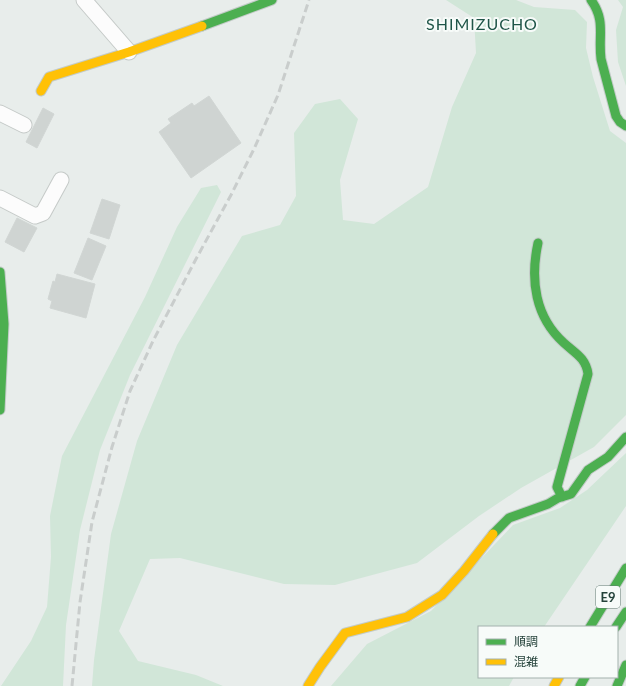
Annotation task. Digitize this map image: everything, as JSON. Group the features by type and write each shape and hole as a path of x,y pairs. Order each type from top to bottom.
{"main road":[{"path":"41,90 49,76 130,52 272,0"},
{"path":"592,0 599,10 601,18 602,30 599,48 600,58 616,116 620,122 626,126"},
{"path":"538,243 535,255 534,273 539,307 554,333 582,357 588,367 588,374 557,487 562,497"},
{"path":"0,272 4,334 0,410"},
{"path":"308,686 345,633 407,617 442,595 464,571 495,530 509,518 571,494 588,470 608,457 626,437"},
{"name":"E9","path":"591,626 626,568"},
{"name":"E9","path":"617,626 626,612"},
{"path":"618,686 626,665"}],"street":[{"path":"84,0 130,52"},
{"path":"0,113 24,125"},
{"path":"0,198 35,216 43,213 61,180"}],"green space":[{"path":"446,0 516,0 534,7 575,10 587,22 586,48 593,77 610,131 626,143 626,415 594,447 521,488 479,516 417,563 335,585 284,584 180,558 150,559 119,631 138,661 196,675 223,686 92,686 94,660 111,534 137,441 177,345 242,236 280,225 296,196 294,133 315,104 340,99 358,119 340,180 343,220 374,224 428,187 452,107 476,53 474,18"},
{"path":"618,0 626,0 626,86 618,62 616,30 623,7"},
{"path":"217,185 221,192 130,375 100,450 80,530 66,625 63,686 1,686 31,641 47,607 51,557 50,516 62,456 145,297 177,227 201,188"},
{"path":"626,453 626,506 545,626 478,626 478,678 513,678 509,686 331,686 367,644 431,611 513,525 560,508 587,490"}],"building":[{"path":"209,96 241,143 191,178 159,132 171,123 168,119 192,103 194,106"},
{"path":"43,108 54,114 37,148 26,142"},
{"path":"102,199 120,205 109,239 90,233"},
{"path":"17,218 37,228 24,252 5,242"},
{"path":"88,238 106,246 92,280 74,273"},
{"path":"57,274 95,284 86,318 50,308 52,301 48,299 53,281 55,282"}],"railway":[{"path":"72,686 80,602 92,522 112,447 130,391 153,341 254,149 278,95 309,0"}],"traffic: fast":[{"path":"202,26 272,0"},
{"path":"591,0 596,8 600,22 601,59 616,116 620,122 626,126"},
{"path":"538,243 535,284 541,310 554,333 576,353 585,364 588,374 557,487 562,497"},
{"path":"0,272 4,324 0,410"},
{"path":"493,534 509,518 571,494 588,470 608,457 626,437"},
{"path":"591,626 626,568"},
{"path":"617,626 626,612"},
{"path":"617,686 626,665"},
{"path":"580,686 584,678"}],"traffic: slow":[{"path":"41,91 49,77 129,52 202,26"},
{"path":"308,686 345,633 407,617 442,595 464,571 493,534"},
{"path":"554,686 558,678"}],"district":[{"name":"SHIMIZUCHO","path":"482,23"}]}
